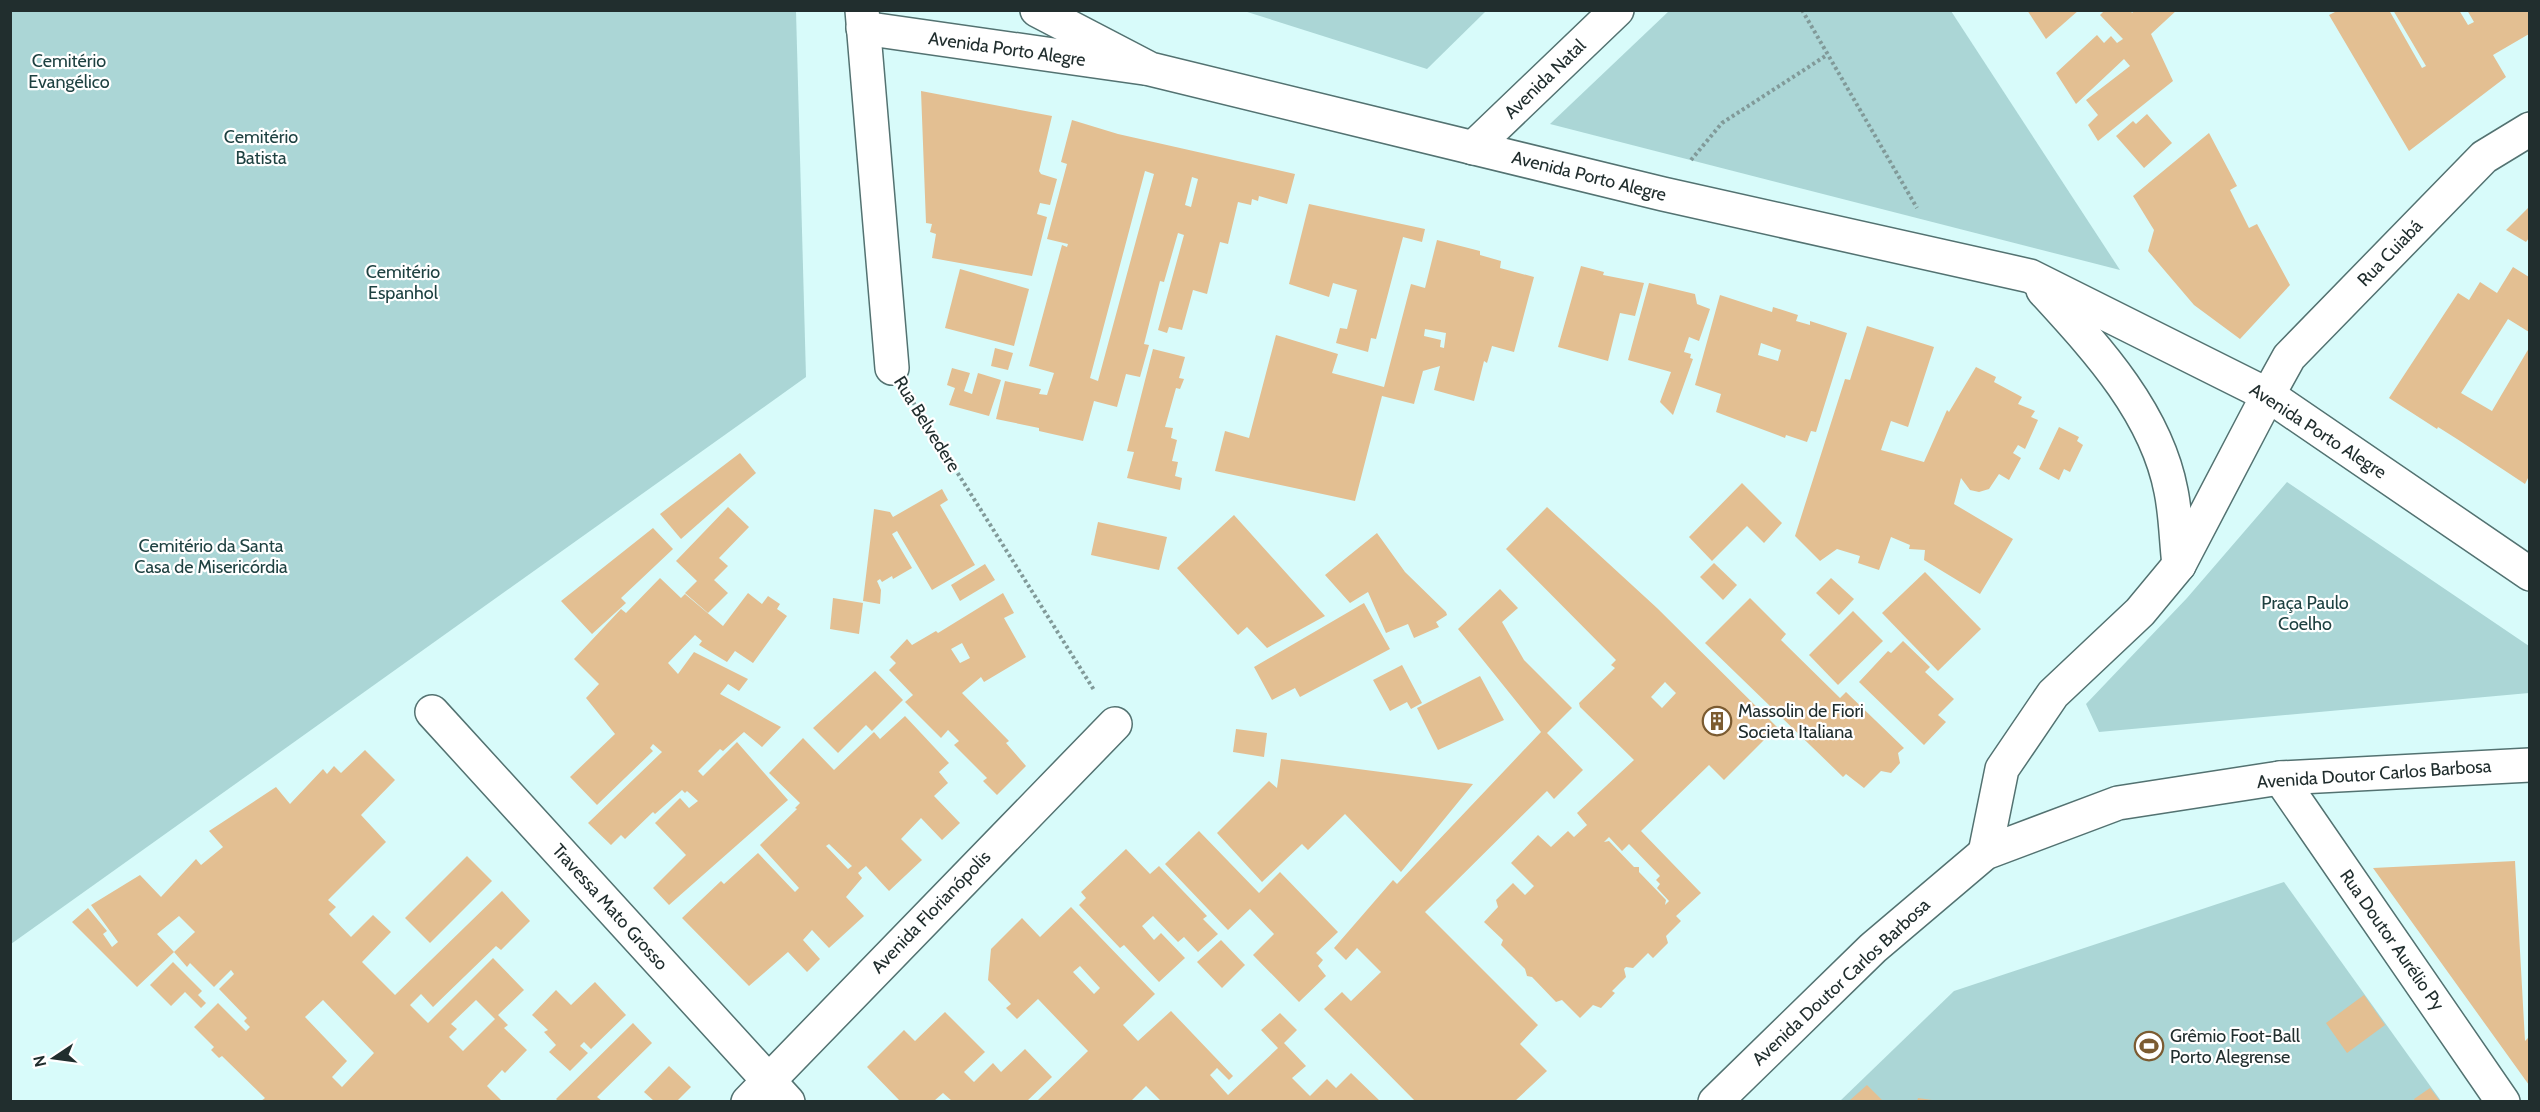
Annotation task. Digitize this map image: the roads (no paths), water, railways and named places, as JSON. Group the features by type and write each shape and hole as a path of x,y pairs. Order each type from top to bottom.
{"street":[{"name":"Avenida Porto Alegre","path":"1037,10 1150,69"},
{"name":"Avenida Natal","path":"1473,148 1617,10"},
{"name":"Avenida Porto Alegre","path":"863,19 1150,69 1663,194 1945,255 2030,276 2268,395 2529,574"},
{"name":"Rua Belvedere","path":"863,19 892,368"},
{"name":"Rua Cuiabá","path":"2268,395 2289,357 2484,157 2529,129"},
{"path":"2030,276 2091,343 2128,393 2151,435 2171,490 2179,565"},
{"path":"1985,853 2002,769 2053,694 2140,612 2179,565 2268,395"},
{"name":"Travessa Mato Grosso","path":"432,712 768,1094"},
{"name":"Avenida Florianópolis","path":"768,1094 1115,723"},
{"name":"Avenida Doutor Carlos Barbosa","path":"1715,1101 1873,948 1985,853 2118,803 2280,778 2529,765"},
{"name":"Rua Doutor Aurélio Py","path":"2280,778 2503,1101"}],"place":[{"name":"Massolin de Fiori Societa Italiana","path":"1717,721"},
{"name":"Grêmio Foot-Ball Porto Alegrense","path":"2149,1046"}],"park label":[{"name":"Cemitério Evangélico","path":"69,71"},
{"name":"Cemitério Batista","path":"261,147"},
{"name":"Cemitério Espanhol","path":"403,282"},
{"name":"Cemitério da Santa Casa de Misericórdia","path":"211,556"},
{"name":"Praça Paulo Coelho","path":"2305,613"}]}
